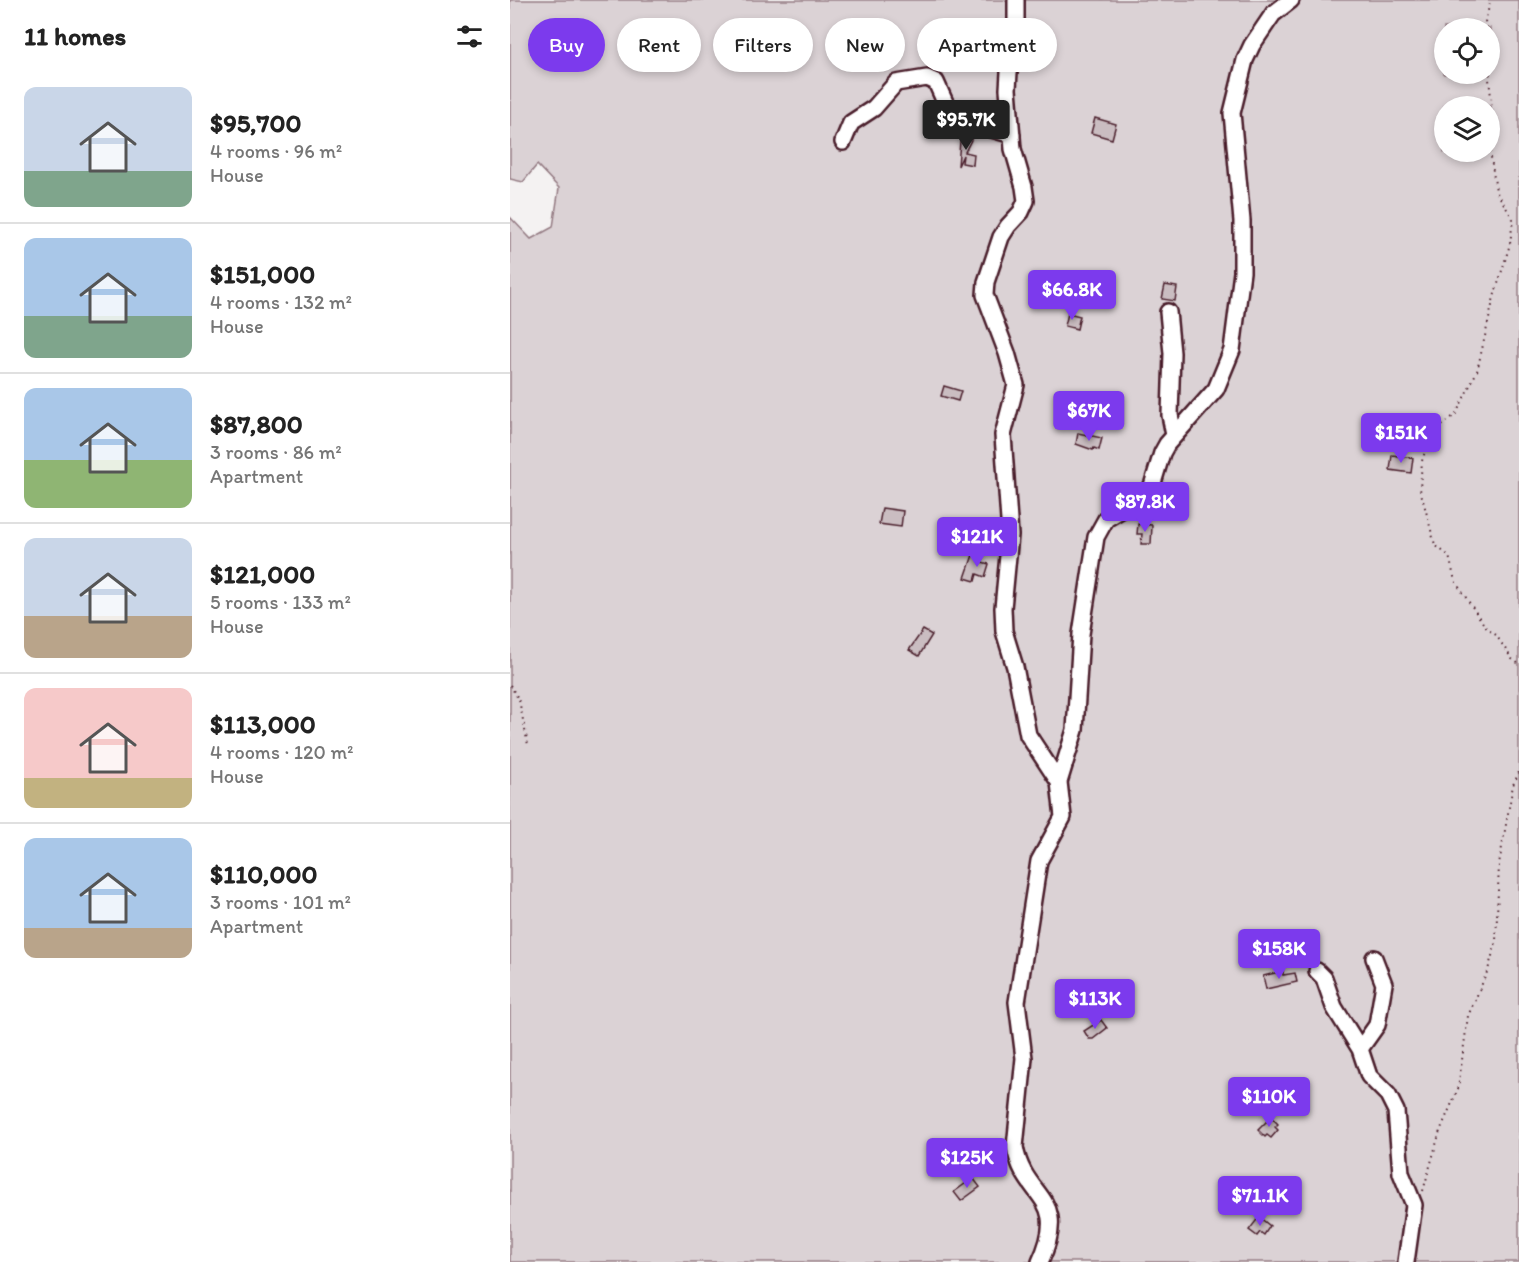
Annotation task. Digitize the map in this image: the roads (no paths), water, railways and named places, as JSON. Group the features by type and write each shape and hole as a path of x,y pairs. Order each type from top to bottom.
{"street":[{"path":"1017,0 1016,45 1008,78 1015,158 1024,187 1025,207 1004,231 985,288 988,304 1007,353 1016,385 1004,435 1010,535 1003,620 1022,697 1028,735 1059,782"},
{"path":"1040,1262 1050,1236 1051,1219 1045,1203 1017,1160 1015,1147 1024,1058 1017,1002 1039,861 1063,817 1059,782 1076,730 1081,634 1096,537 1106,519 1141,498 1152,486 1162,453 1174,435 1216,389 1232,350 1242,272 1242,221 1232,112 1245,60 1252,45 1273,14 1291,0"},
{"path":"843,142 851,123 874,108 896,82 927,78 936,82 948,109 960,120 1012,135"},
{"path":"1168,312 1172,353 1170,415 1174,435"},
{"path":"1360,1049 1377,1025 1384,984 1374,958"},
{"path":"1317,971 1323,978 1334,1007 1360,1049 1369,1076 1388,1095 1396,1111 1401,1173 1413,1199 1414,1209 1406,1262"}]}
